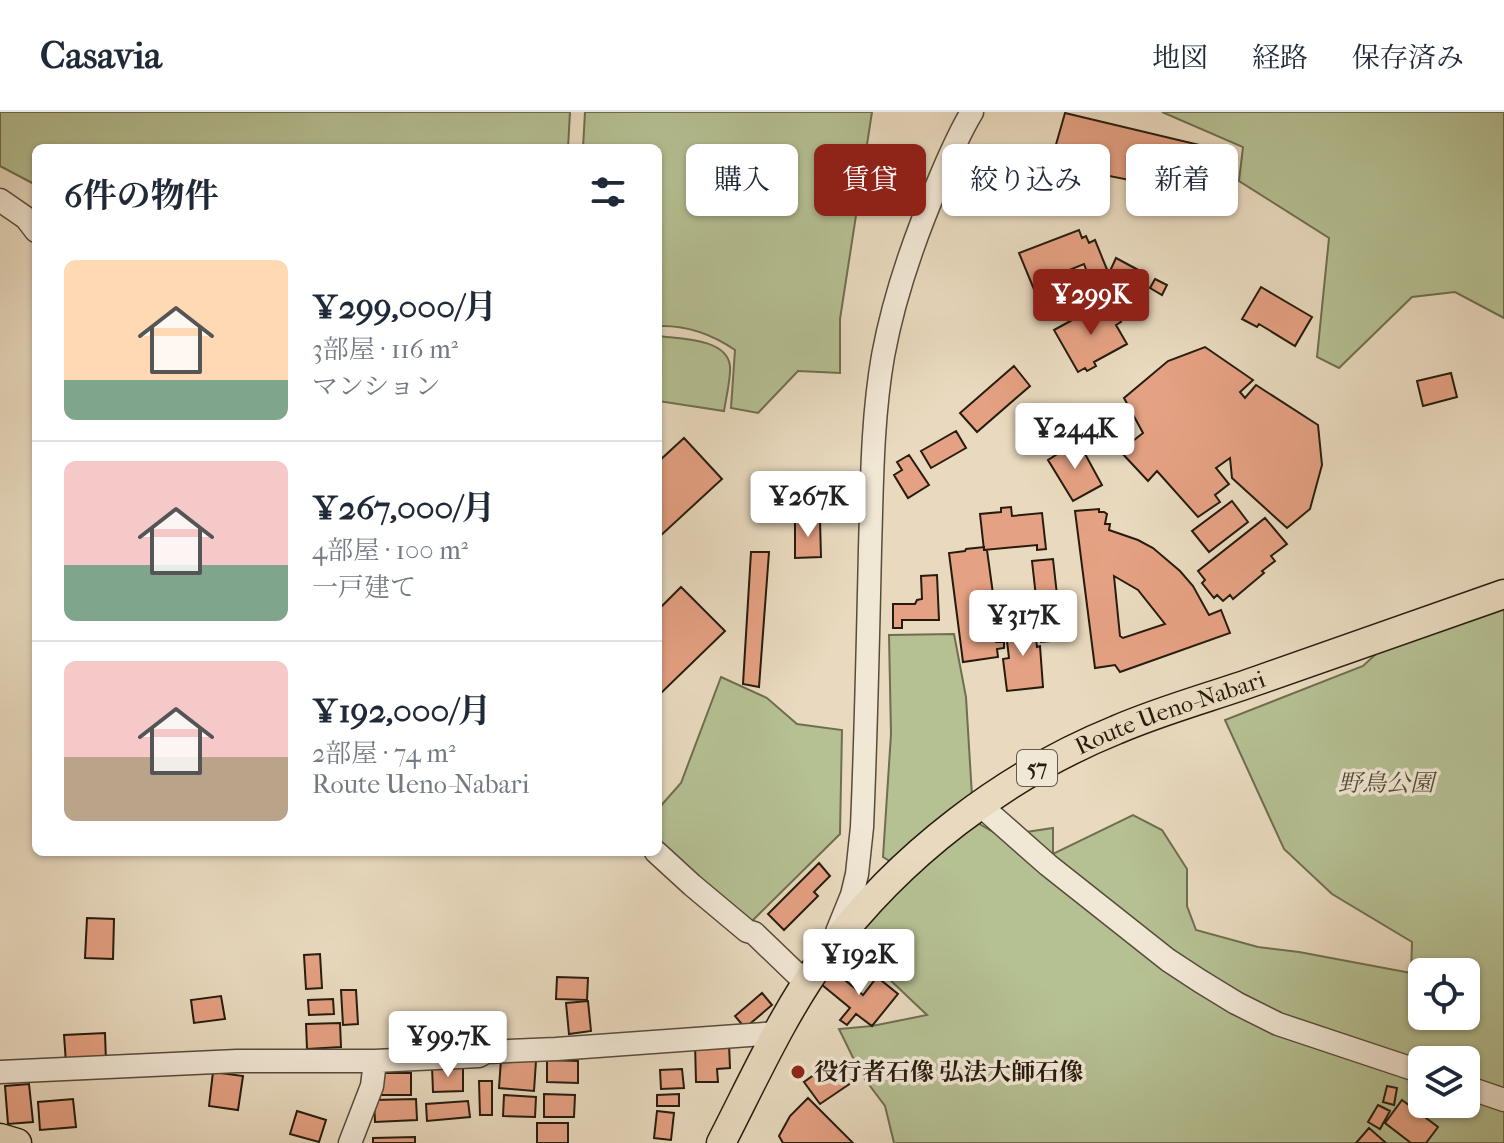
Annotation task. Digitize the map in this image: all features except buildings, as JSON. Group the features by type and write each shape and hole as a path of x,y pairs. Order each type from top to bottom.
{"main road":[{"name":"Route Ueno-Nabari","path":"721,1143 778,1033 828,951 870,902 922,851 1011,783 1118,729 1504,594"},
{"path":"0,1138 17,1143"}],"street":[{"path":"828,951 852,895 860,843 866,731 871,492 883,358 907,261 959,135 972,112"},
{"path":"0,200 32,226"},
{"path":"980,805 1048,865 1168,960 1224,996 1278,1024 1408,1067"},
{"path":"660,856 747,931 754,933 806,983"},
{"path":"0,1072 237,1061 375,1061 479,1056 486,1052 778,1033"},
{"path":"350,1143 372,1086 375,1061"},
{"path":"1480,1092 1504,1100"}],"green space":[{"path":"0,112 570,112 568,144 32,144 32,183 0,166"},
{"path":"585,112 872,112 867,144 814,144 814,216 856,216 840,319 840,373 798,371 758,413 731,408 735,350 699,332 662,326 662,144 583,144"},
{"path":"1162,112 1504,112 1504,318 1455,292 1412,297 1339,368 1317,357 1329,238 1239,181 1243,147"},
{"path":"662,336 711,345 727,357 730,371 724,411 662,402"},
{"name":"野鳥公園","path":"1504,606 1504,1143 894,1143 885,1106 861,1074 839,1029 927,1015 848,940 951,836 976,822 1000,836 1053,828 1053,854 1133,815 1162,830 1187,869 1187,906 1196,930 1258,947 1408,972 1408,1030 1480,1030 1480,958 1411,958 1412,942 1332,894 1284,849 1225,720 1363,666 1378,652"},
{"path":"954,634 966,697 972,796 893,863 883,857 891,734 889,635"},
{"path":"721,677 767,698 797,724 842,730 840,834 750,923 662,844 662,804 681,783"}],"place":[{"name":"役行者石像 弘法大師石像","path":"798,1072"}]}
